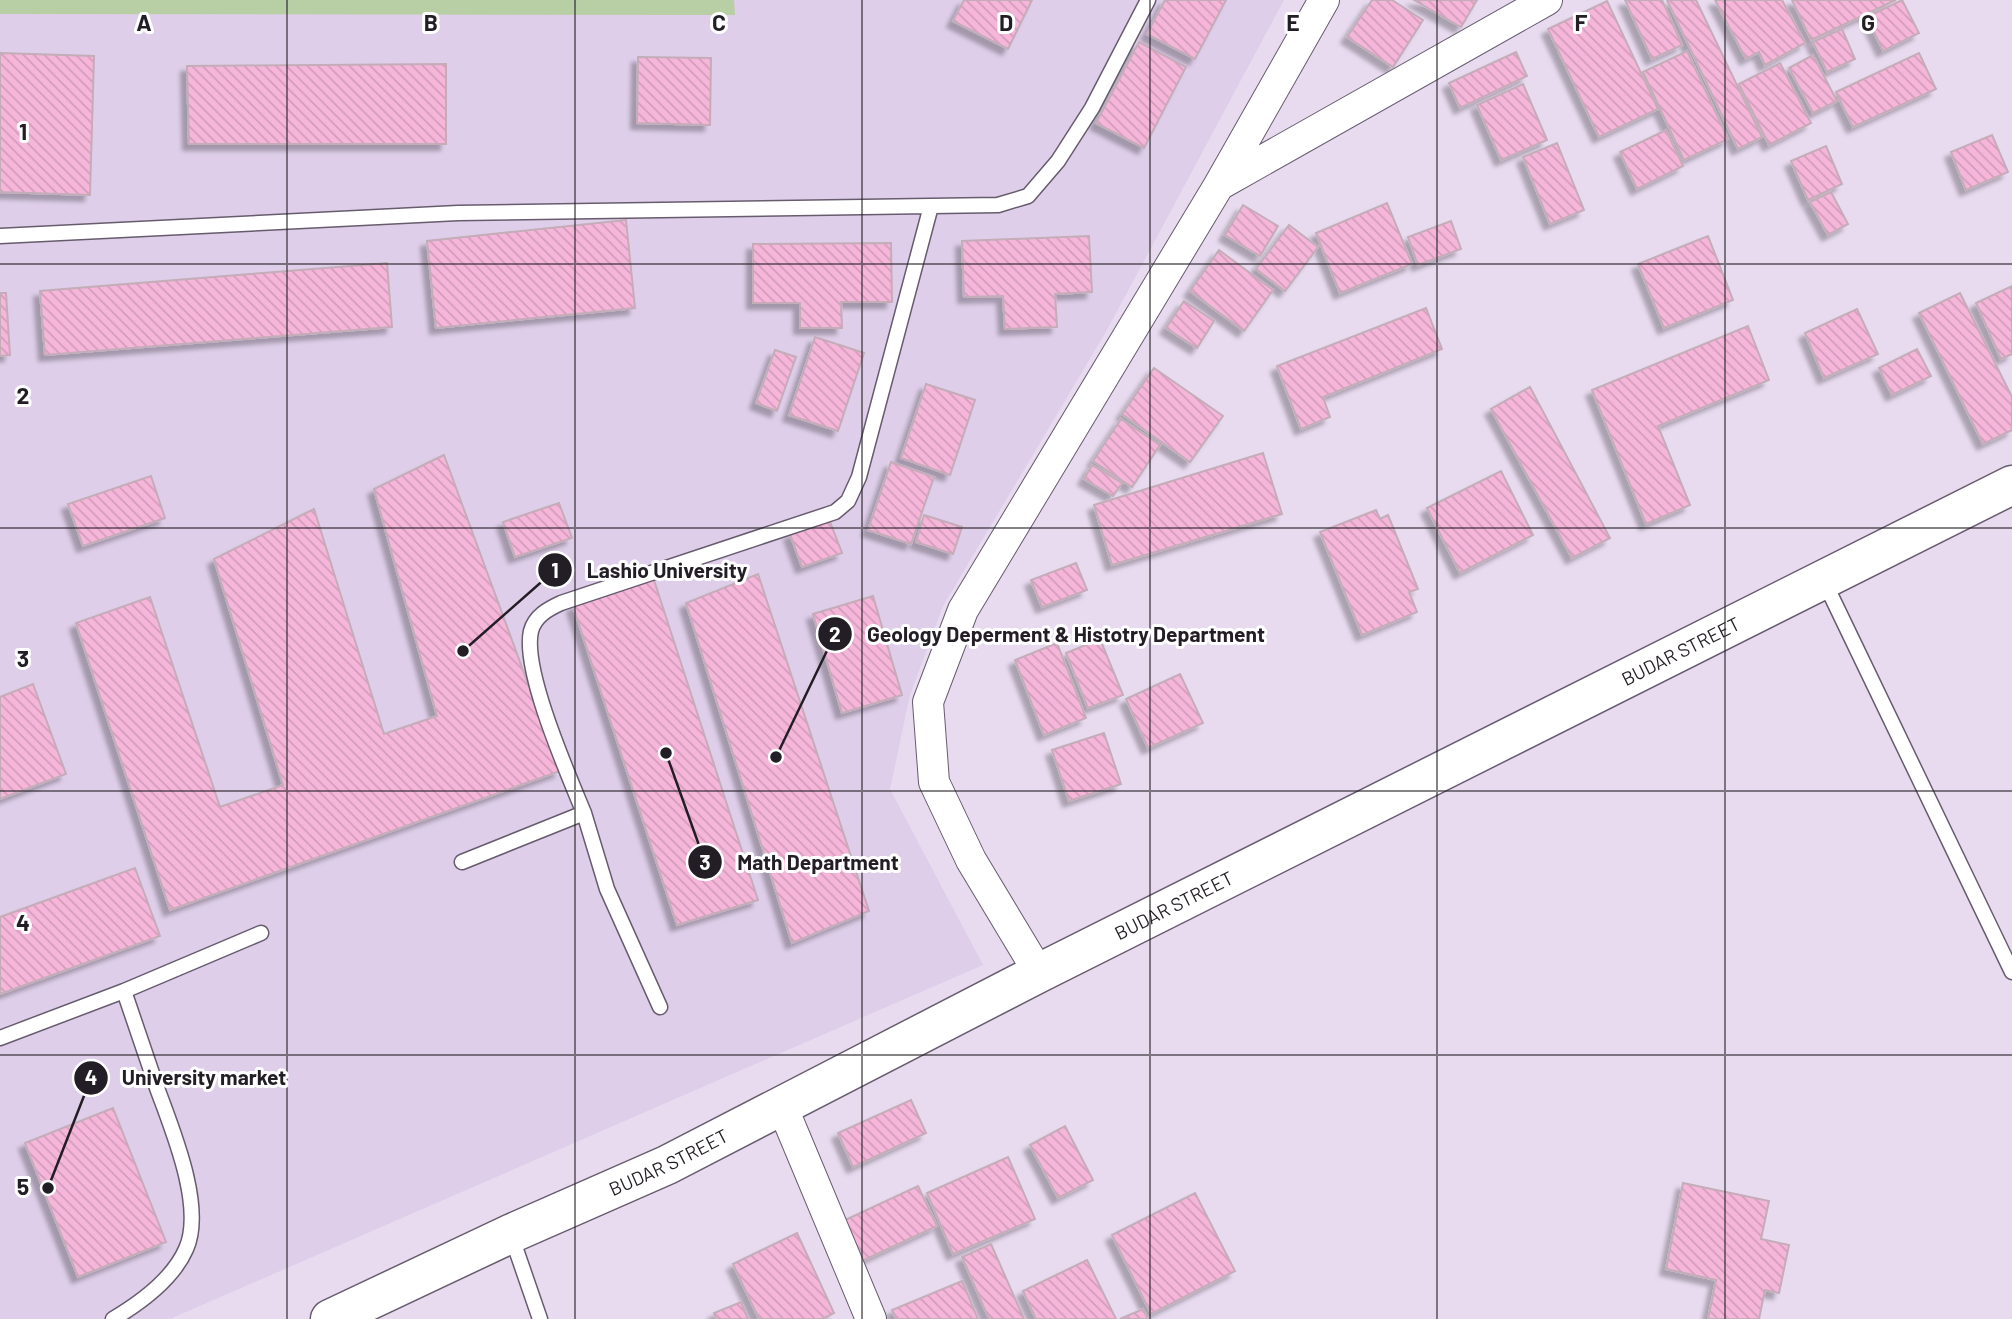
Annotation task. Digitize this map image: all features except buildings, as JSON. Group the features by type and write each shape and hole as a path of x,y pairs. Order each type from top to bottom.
{"main road":[{"name":"BUDAR STREET","path":"330,1319 510,1234 667,1165 1039,973 2012,485"}],"street":[{"path":"1039,973 971,860 934,782 929,702 963,610 1219,185 1324,0"},
{"path":"1219,185 1547,0"},
{"path":"782,1107 871,1319"}],"lane":[{"path":"0,236 458,213 998,205 1028,196 1058,161 1092,108 1149,0"},
{"path":"660,1007 607,889 584,813 550,726 533,670 530,648 532,629 543,612 561,603 835,513 848,501 859,477 931,206"},
{"path":"1824,579 2012,972"},
{"path":"462,862 584,813"},
{"path":"0,1038 124,991 261,933"},
{"path":"113,1319 151,1291 177,1267 187,1247 192,1219 184,1165 124,991"},
{"path":"510,1234 540,1319"}],"shaded area":[{"path":"0,0 1284,0 1107,330 943,606 910,695 890,789 983,965 170,1319 0,1319"}],"green space":[{"path":"0,0 734,0 735,15 0,14"}],"place":[{"name":"Lashio University","path":"463,651"},
{"name":"Math Department","path":"666,753"},
{"name":"Geology Deperment & Histotry Department","path":"776,757"},
{"name":"University market","path":"48,1188"}]}
